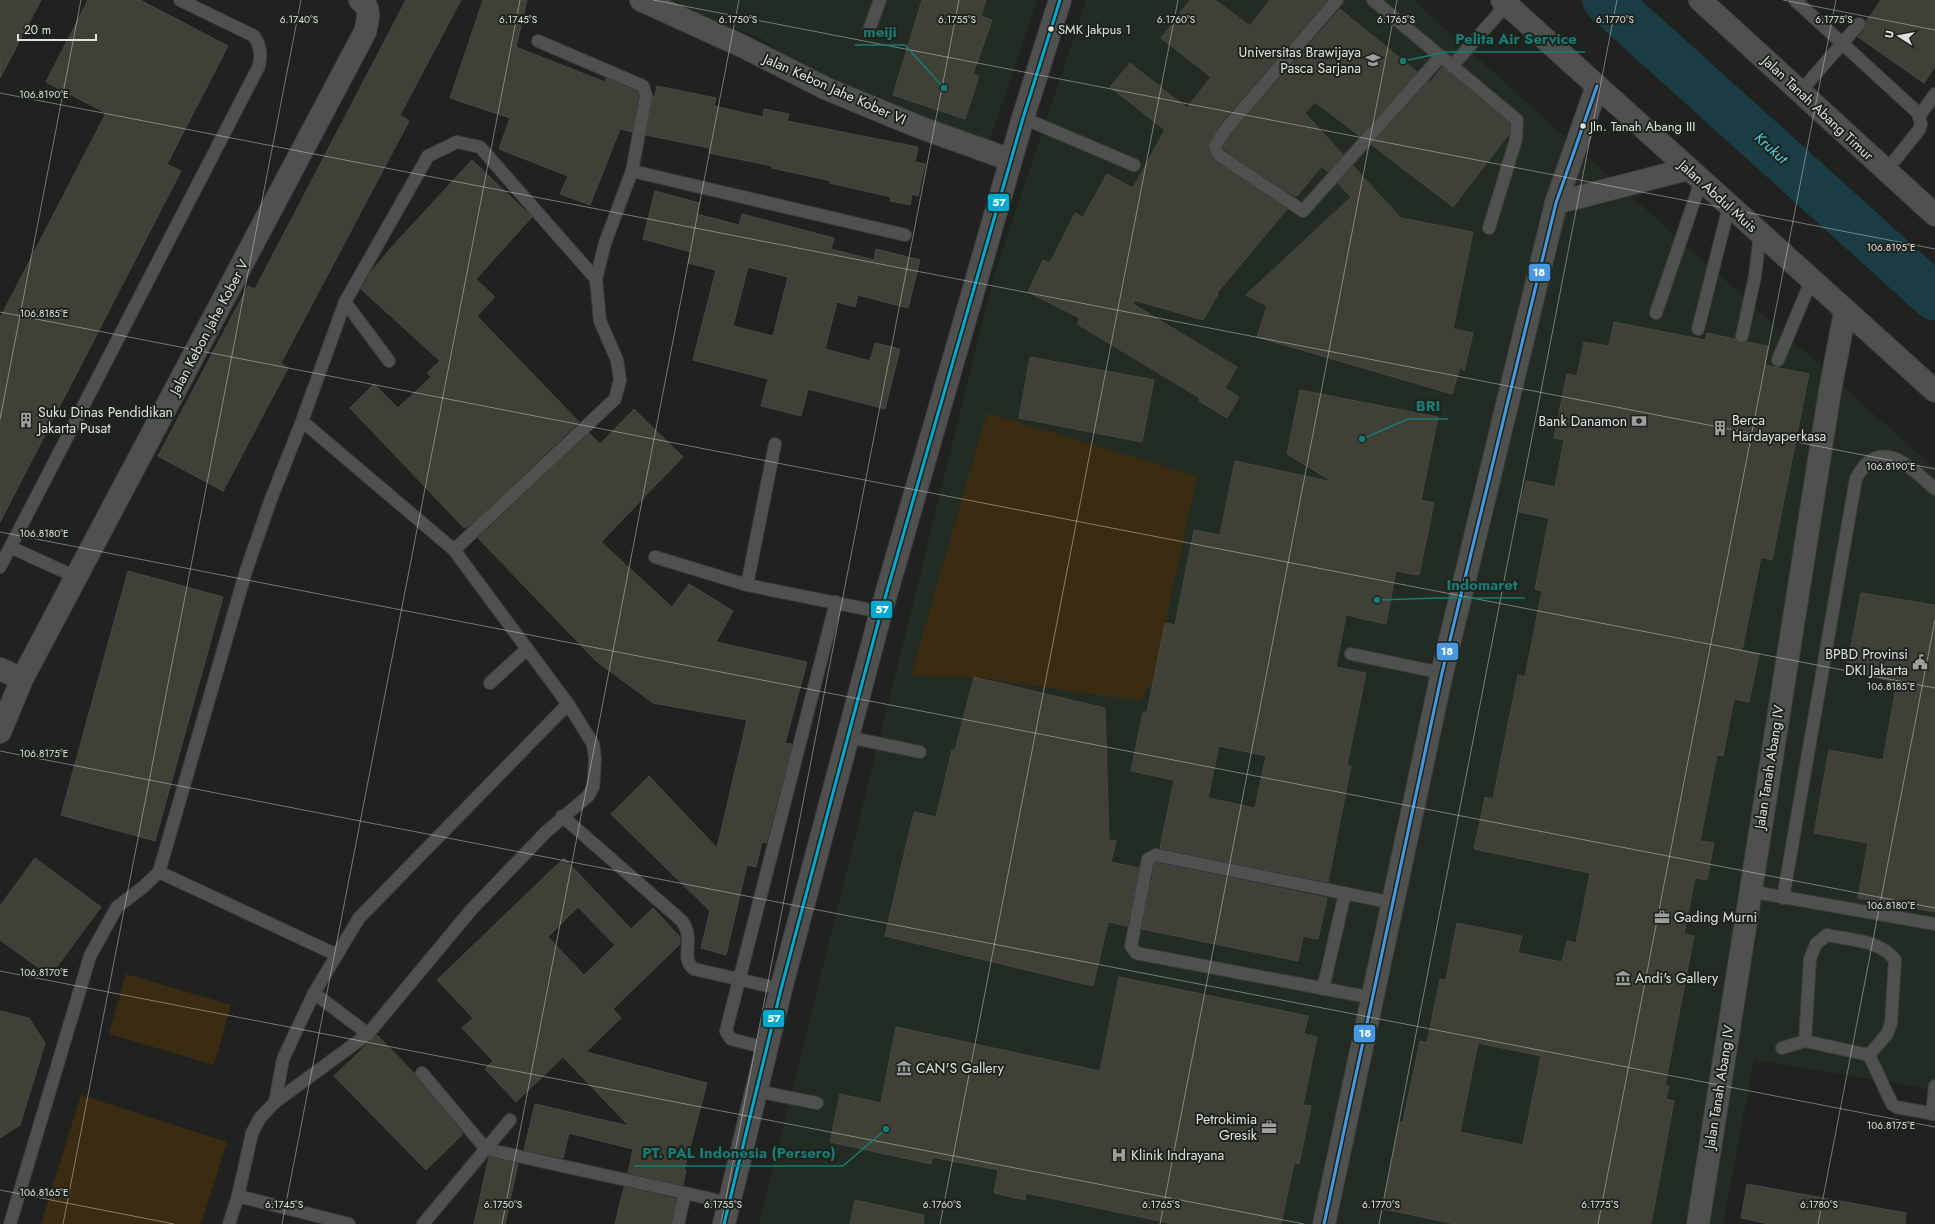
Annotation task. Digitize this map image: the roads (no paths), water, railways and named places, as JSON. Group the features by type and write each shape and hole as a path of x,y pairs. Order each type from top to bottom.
{"street":[{"name":"Jalan Kebon Jahe Kober VI","path":"642,0 742,46 827,89 919,127 1011,160"},
{"path":"724,1224 781,989 881,612 1023,118 1060,0"},
{"name":"Jalan Tanah Abang Timur","path":"1700,0 1935,215"},
{"name":"Jalan Abdul Muis","path":"1505,2 1845,312 1935,391"},
{"name":"Jalan Kebon Jahe Kober V","path":"0,732 22,679 365,32 368,6"},
{"path":"1324,1224 1442,673 1556,203 1597,86"},
{"path":"1556,203 1695,175"},
{"name":"Jalan Tanah Abang IV","path":"1698,1224 1830,391 1845,312"},
{"path":"0,669 22,679"}],"lane":[{"path":"0,567 259,66 259,43 254,36 180,0"},
{"path":"869,30 880,0"},
{"path":"1337,0 1225,130 1215,146 1218,154 1223,158 1302,211 1440,56"},
{"path":"1373,0 1517,120 1516,139 1489,228"},
{"path":"1795,0 1915,109 1919,116 1921,124 1919,130 1886,171"},
{"path":"1452,66 1505,2"},
{"path":"1800,92 1859,24"},
{"path":"454,550 615,399 620,380 617,360 600,321 596,279 605,243 632,171 646,96 642,86 538,41"},
{"path":"1919,116 1935,94"},
{"path":"1023,118 1134,165"},
{"path":"10,1224 90,956 117,907 142,888 159,872 246,571 271,499 302,421 345,302 428,156 457,142 480,147 596,279"},
{"path":"632,171 905,236"},
{"path":"1656,313 1695,175"},
{"path":"1698,329 1729,206"},
{"path":"1742,336 1755,276 1760,234"},
{"path":"1778,360 1811,281"},
{"path":"345,302 389,361"},
{"path":"229,1224 238,1196 252,1133 260,1118 275,1102 368,1034 471,910 562,816 588,796 593,787 595,759 593,744 568,704 454,550 302,421"},
{"path":"747,586 775,444"},
{"path":"1783,898 1856,478 1867,463 1880,457 1892,456 1906,464 1935,489"},
{"path":"10,547 76,577"},
{"path":"655,557 747,586 836,602 881,612"},
{"path":"766,1048 730,1039 726,1031 738,978 836,602"},
{"path":"490,683 527,649"},
{"path":"1351,654 1442,673"},
{"path":"275,1102 283,1058 314,993 359,918 568,704"},
{"path":"848,737 920,752"},
{"path":"562,816 682,921 688,932 686,959 689,965 694,969 781,989"},
{"path":"1373,998 1136,953 1132,946 1148,859 1156,856 1162,857 1393,903"},
{"path":"159,872 337,954"},
{"path":"1750,890 1783,898 1935,924"},
{"path":"1323,989 1345,893"},
{"path":"1805,1041 1810,959 1816,944 1827,935 1877,946 1888,951 1895,960 1891,1023 1887,1034 1869,1055"},
{"path":"314,993 368,1034"},
{"path":"1782,1048 1805,1041 1869,1055"},
{"path":"1869,1055 1892,1104 1896,1107 1934,1114 1935,1086"},
{"path":"422,1073 486,1149 729,1203"},
{"path":"756,1091 817,1103"},
{"path":"423,1224 510,1120"},
{"path":"678,1224 685,1193"},
{"path":"238,1196 349,1224"}],"waterway":[{"name":"Krukut","path":"1606,0 1935,297"}],"place":[{"name":"SMK Jakpus 1","path":"1051,29"},
{"name":"Universitas Brawijaya Pasca Sarjana","path":"1373,60"},
{"name":"Pelita Air Service","path":"1403,61"},
{"name":"meiji","path":"944,88"},
{"name":"Jln. Tanah Abang III","path":"1583,126"},
{"name":"Suku Dinas Pendidikan Jakarta Pusat","path":"26,420"},
{"name":"Bank Danamon","path":"1639,421"},
{"name":"Berca Hardayaperkasa","path":"1720,428"},
{"name":"BRI","path":"1362,439"},
{"name":"Indomaret","path":"1377,600"},
{"name":"BPBD Provinsi DKI Jakarta","path":"1920,662"},
{"name":"Gading Murni","path":"1662,917"},
{"name":"Andi's Gallery","path":"1623,978"},
{"name":"CAN'S Gallery","path":"904,1068"},
{"name":"Petrokimia Gresik","path":"1269,1127"},
{"name":"PT. PAL Indonesia (Persero)","path":"886,1129"},
{"name":"Klinik Indrayana","path":"1119,1155"}]}
